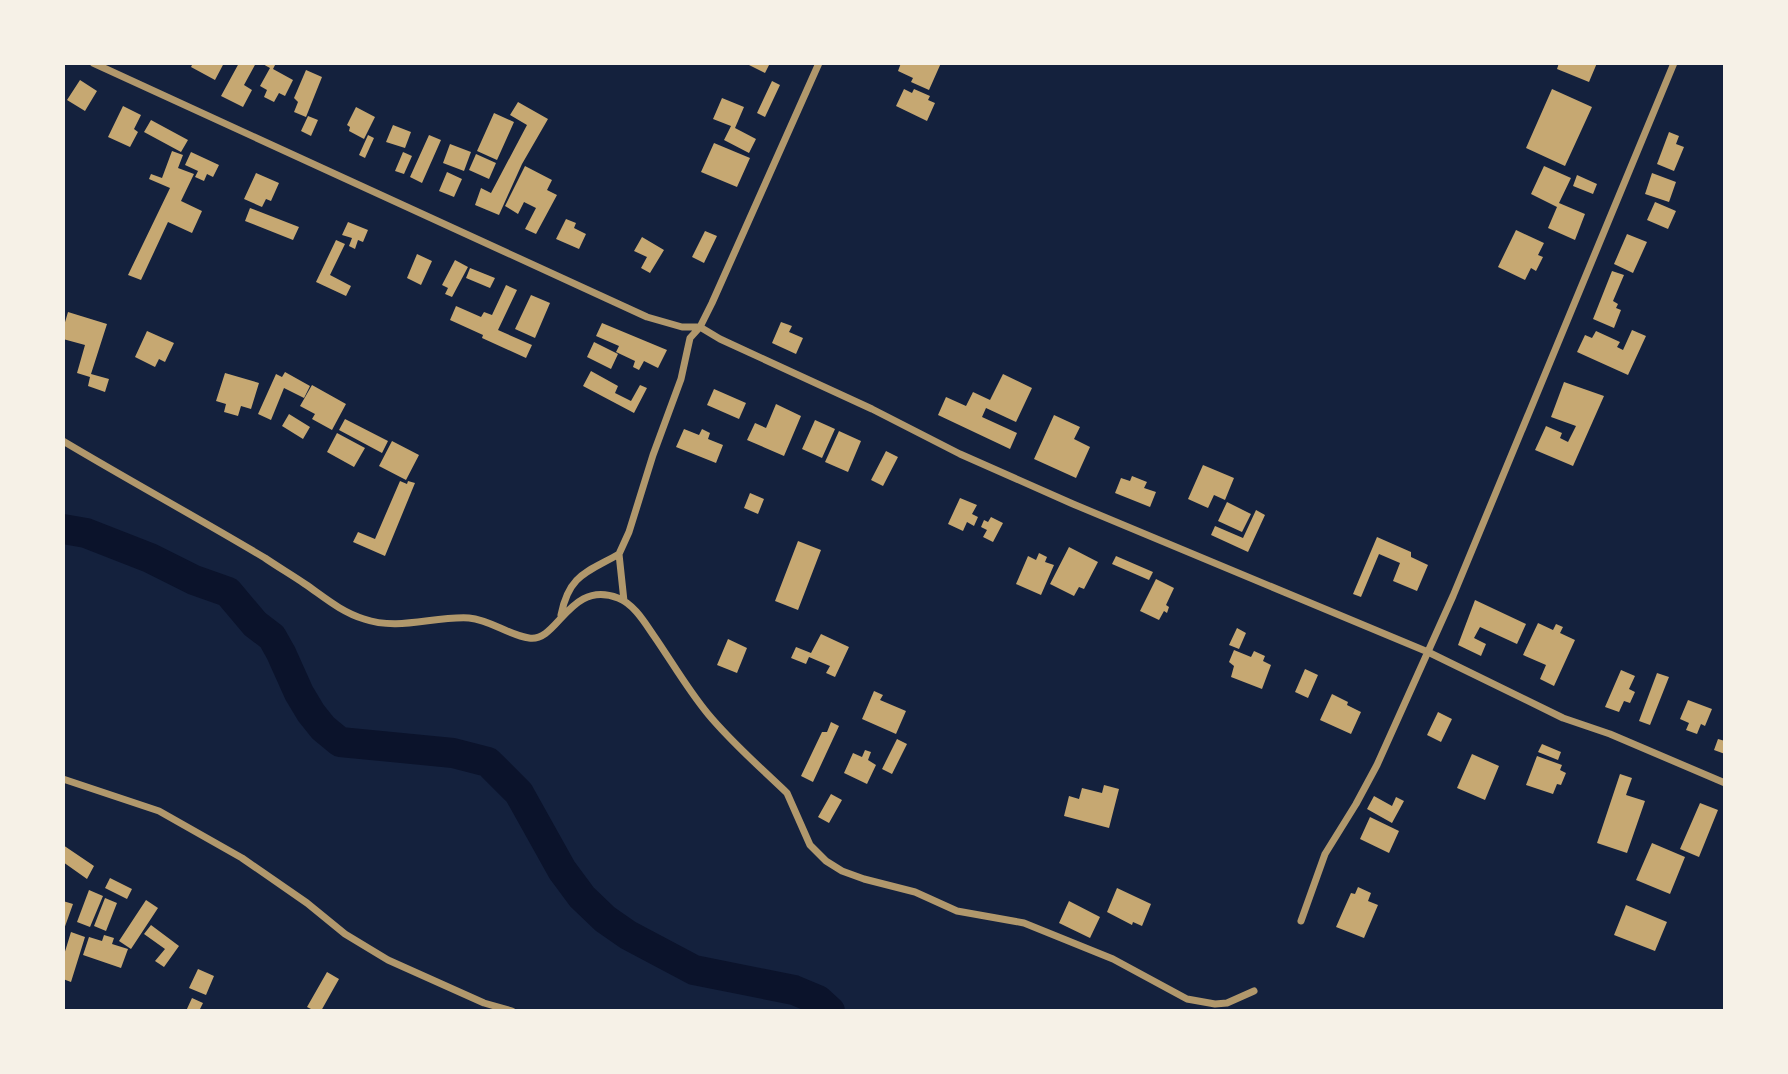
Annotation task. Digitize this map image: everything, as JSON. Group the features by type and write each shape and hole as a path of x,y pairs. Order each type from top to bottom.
{"street":[{"path":"93,63 647,317 682,327 700,327 960,454 1428,652 1563,718 1610,734 1725,783"},
{"path":"624,601 619,554 681,379 690,338 700,327 819,63"},
{"path":"1301,921 1325,854 1377,765 1428,652 1674,63"},
{"path":"63,441 263,557 306,584 322,598 364,619 394,624 475,619 534,639 548,632 568,608 592,596 605,595 624,601 643,621 707,713 787,793 814,851 842,871 915,892 957,911 1024,923 1113,959 1187,999 1227,1003 1254,991"},
{"path":"560,616 568,593 577,579 587,570 619,554"},
{"path":"63,779 159,811 198,831 273,878 345,934 380,956 483,1007 512,1011"}],"building":[{"path":"193,63 224,63 215,80 191,67"},
{"path":"239,63 256,63 244,85 252,90 243,107 221,96"},
{"path":"261,63 276,63 273,69 293,80 285,96 279,93 274,102 264,97 267,90 260,86 270,68"},
{"path":"745,63 770,63 765,73"},
{"path":"901,63 941,63 929,90 911,82 913,78 898,71"},
{"path":"1559,63 1597,63 1589,82 1557,69"},
{"path":"306,70 322,77 306,117 294,112 298,102 294,98"},
{"path":"80,80 97,91 85,111 67,100"},
{"path":"772,81 780,85 765,117 757,113"},
{"path":"904,89 912,93 914,89 930,96 928,100 935,103 927,121 896,106"},
{"path":"1552,89 1592,107 1565,166 1526,148"},
{"path":"722,98 744,107 735,128 756,139 749,153 724,140 731,126 713,119"},
{"path":"518,102 548,119 522,164 499,215 475,205 481,188 491,193 527,125 510,115"},
{"path":"123,106 141,115 134,129 138,132 130,147 108,137"},
{"path":"356,107 375,117 364,139 349,131 350,127 347,125"},
{"path":"494,113 514,122 497,160 477,151"},
{"path":"308,116 318,120 311,136 301,131"},
{"path":"151,120 188,140 181,152 144,132"},
{"path":"393,125 411,132 405,148 386,142"},
{"path":"1669,132 1679,136 1676,144 1684,147 1674,171 1657,164"},
{"path":"368,135 374,138 365,158 359,155"},
{"path":"429,135 441,140 422,183 410,177"},
{"path":"714,143 750,158 737,187 701,172"},
{"path":"450,144 471,152 464,171 443,163"},
{"path":"172,151 183,155 178,168 194,174 181,201 202,211 192,233 168,222 141,280 128,275 170,188 149,179 151,174 162,178"},
{"path":"191,152 219,165 213,177 207,174 204,181 195,177 198,171 185,165"},
{"path":"403,152 412,156 404,174 395,171"},
{"path":"476,154 496,163 489,179 469,170"},
{"path":"525,166 552,180 547,190 557,195 536,234 525,229 536,208 524,202 518,214 505,206"},
{"path":"1544,166 1571,178 1559,203 1585,214 1575,240 1548,228 1557,207 1531,194"},
{"path":"447,172 462,179 454,197 439,191"},
{"path":"256,173 279,183 271,201 266,199 262,207 244,199"},
{"path":"1652,173 1676,182 1669,202 1645,194"},
{"path":"1577,175 1597,184 1593,194 1573,186"},
{"path":"1655,202 1676,211 1668,229 1647,220"},
{"path":"250,208 299,227 293,240 245,221"},
{"path":"566,219 576,223 574,228 586,234 579,249 556,239"},
{"path":"348,222 368,230 363,242 358,240 355,249 349,246 352,238 342,235"},
{"path":"1516,230 1544,243 1538,255 1543,257 1536,271 1531,268 1525,280 1498,267"},
{"path":"705,231 717,236 704,263 692,257"},
{"path":"1627,234 1647,242 1633,273 1614,264"},
{"path":"642,237 664,250 650,273 641,268 647,257 634,251"},
{"path":"336,240 345,244 330,275 351,286 346,296 316,282"},
{"path":"417,254 432,261 421,285 407,278"},
{"path":"455,260 468,267 452,297 445,294 448,288 442,285"},
{"path":"470,268 495,278 490,288 466,278"},
{"path":"1612,271 1624,275 1613,301 1618,304 1616,308 1621,310 1614,328 1593,319"},
{"path":"506,285 517,290 498,330 532,345 526,358 450,320 456,306 481,317 484,312 492,315"},
{"path":"531,295 550,303 535,338 515,329"},
{"path":"68,312 107,324 91,374 109,379 105,392 88,386 90,377 77,373 85,345 63,339"},
{"path":"781,322 792,326 789,332 803,338 796,354 772,343"},
{"path":"602,323 667,350 658,368 644,361 639,370 633,367 635,361 616,352 619,346 596,336"},
{"path":"1632,330 1646,336 1628,375 1577,352 1585,335 1592,338 1596,331 1620,342 1617,347 1623,350"},
{"path":"147,331 174,343 165,362 159,359 155,367 135,357"},
{"path":"594,342 618,354 611,369 587,357"},
{"path":"591,371 618,386 615,393 631,401 640,385 647,388 634,413 583,386"},
{"path":"285,372 310,386 304,398 284,388 271,420 258,414 276,374 282,377"},
{"path":"225,373 259,383 251,409 241,406 238,416 224,412 226,404 216,401"},
{"path":"1003,374 1032,388 1016,422 986,408 982,417 1017,433 1010,449 938,415 946,397 966,406 973,392 990,400"},
{"path":"1564,382 1604,396 1573,466 1535,450 1546,426 1562,433 1560,438 1568,442 1576,426 1551,417"},
{"path":"312,385 346,404 332,430 312,419 315,414 300,406"},
{"path":"714,389 746,403 739,419 707,405"},
{"path":"776,404 801,416 784,456 747,440 755,423 766,428"},
{"path":"289,414 310,427 303,439 282,426"},
{"path":"1054,415 1080,427 1074,439 1090,447 1076,478 1034,459"},
{"path":"345,419 388,441 382,453 339,430"},
{"path":"815,420 835,429 822,458 802,449"},
{"path":"684,429 699,435 702,429 710,433 708,439 723,445 716,463 676,447"},
{"path":"839,431 861,441 848,472 825,462"},
{"path":"337,433 365,448 354,467 327,452"},
{"path":"392,441 419,455 406,480 379,466"},
{"path":"886,451 898,457 883,486 871,480"},
{"path":"1203,465 1234,478 1225,500 1214,495 1208,508 1188,499"},
{"path":"1132,476 1147,482 1144,488 1156,492 1150,507 1115,493 1121,478 1130,481"},
{"path":"400,481 415,483 385,556 353,542 358,532 375,539"},
{"path":"750,493 764,499 758,514 744,508"},
{"path":"960,498 977,505 972,514 978,517 974,526 967,522 963,531 948,524"},
{"path":"1227,502 1251,514 1242,532 1218,521"},
{"path":"1256,510 1265,515 1248,552 1211,535 1215,526 1243,538"},
{"path":"991,517 1003,523 993,542 983,537 987,530 981,527 984,520 988,522"},
{"path":"1377,537 1411,552 1411,557 1428,565 1417,591 1393,581 1400,563 1379,554 1361,597 1353,594"},
{"path":"798,541 821,550 798,610 775,601"},
{"path":"1069,547 1098,562 1084,589 1079,587 1074,596 1050,584"},
{"path":"1039,553 1047,557 1045,562 1054,565 1041,595 1016,584 1028,556 1036,560"},
{"path":"1116,556 1153,572 1149,580 1112,564"},
{"path":"1156,579 1174,588 1166,605 1169,607 1167,613 1164,611 1159,620 1140,611"},
{"path":"1475,600 1526,624 1517,644 1480,627 1474,638 1486,644 1481,656 1458,645"},
{"path":"1538,623 1553,630 1556,624 1563,627 1560,633 1575,640 1554,686 1540,679 1546,665 1523,655"},
{"path":"1237,628 1246,633 1239,649 1229,645"},
{"path":"821,634 849,647 835,677 826,673 830,666 809,657 806,664 791,658 796,647 811,653"},
{"path":"728,639 747,648 737,673 717,665"},
{"path":"1234,650 1251,657 1254,651 1265,656 1263,661 1271,665 1262,689 1231,677 1234,666 1229,662"},
{"path":"1305,669 1318,675 1308,698 1295,692"},
{"path":"1621,670 1635,676 1629,689 1635,692 1630,703 1624,701 1619,712 1605,707"},
{"path":"1657,673 1669,677 1650,725 1639,721"},
{"path":"874,691 883,695 880,700 906,711 896,734 862,719"},
{"path":"1332,694 1361,712 1351,734 1320,720"},
{"path":"1688,700 1712,709 1705,726 1701,724 1697,734 1686,730 1689,723 1680,719"},
{"path":"1438,712 1452,719 1441,742 1427,735"},
{"path":"831,722 839,726 813,782 801,776 822,732 827,732"},
{"path":"897,739 907,744 892,774 882,769"},
{"path":"1718,739 1725,741 1725,754 1714,750"},
{"path":"1542,744 1561,752 1558,760 1538,752"},
{"path":"865,750 871,752 868,760 876,765 867,784 844,773 853,753 862,757"},
{"path":"1472,754 1499,766 1485,800 1457,788"},
{"path":"1537,756 1562,765 1560,770 1566,773 1553,794 1526,785"},
{"path":"1620,774 1632,778 1626,795 1645,801 1627,853 1597,843"},
{"path":"1104,785 1119,789 1109,828 1064,816 1069,796 1079,799 1082,788 1102,793"},
{"path":"831,794 842,800 829,823 818,817"},
{"path":"1374,796 1392,806 1396,797 1404,801 1392,823 1367,809"},
{"path":"1700,803 1718,810 1699,857 1680,849"},
{"path":"1370,817 1399,831 1389,853 1360,839"},
{"path":"1652,843 1685,857 1670,894 1636,880"},
{"path":"63,845 94,866 87,879 63,862"},
{"path":"110,878 132,889 127,899 105,888"},
{"path":"1358,887 1371,893 1368,901 1378,905 1364,938 1336,927 1351,893 1355,894"},
{"path":"1117,888 1151,904 1142,926 1133,922 1132,925 1107,912"},
{"path":"89,890 103,896 90,927 77,922"},
{"path":"105,898 117,903 106,931 94,926"},
{"path":"146,900 158,908 131,949 119,941"},
{"path":"63,901 73,904 63,932"},
{"path":"1069,901 1100,917 1090,938 1059,923"},
{"path":"1626,905 1667,922 1655,951 1614,935"},
{"path":"151,925 179,946 164,967 155,961 165,949 144,934"},
{"path":"71,932 85,937 71,982 63,979 63,958"},
{"path":"104,935 114,938 112,944 128,949 121,968 83,955 89,937 102,941"},
{"path":"198,969 214,976 206,995 189,988"},
{"path":"327,972 339,979 321,1011 315,1011 307,1007"},
{"path":"192,998 203,1003 199,1011 186,1011"}],"waterway":[{"path":"63,529 86,533 228,592 255,624 272,637 311,713 323,728 340,742 453,753 488,762 519,793 562,870 582,897 605,919 628,935 694,970 794,990 818,1000 830,1011"}]}
